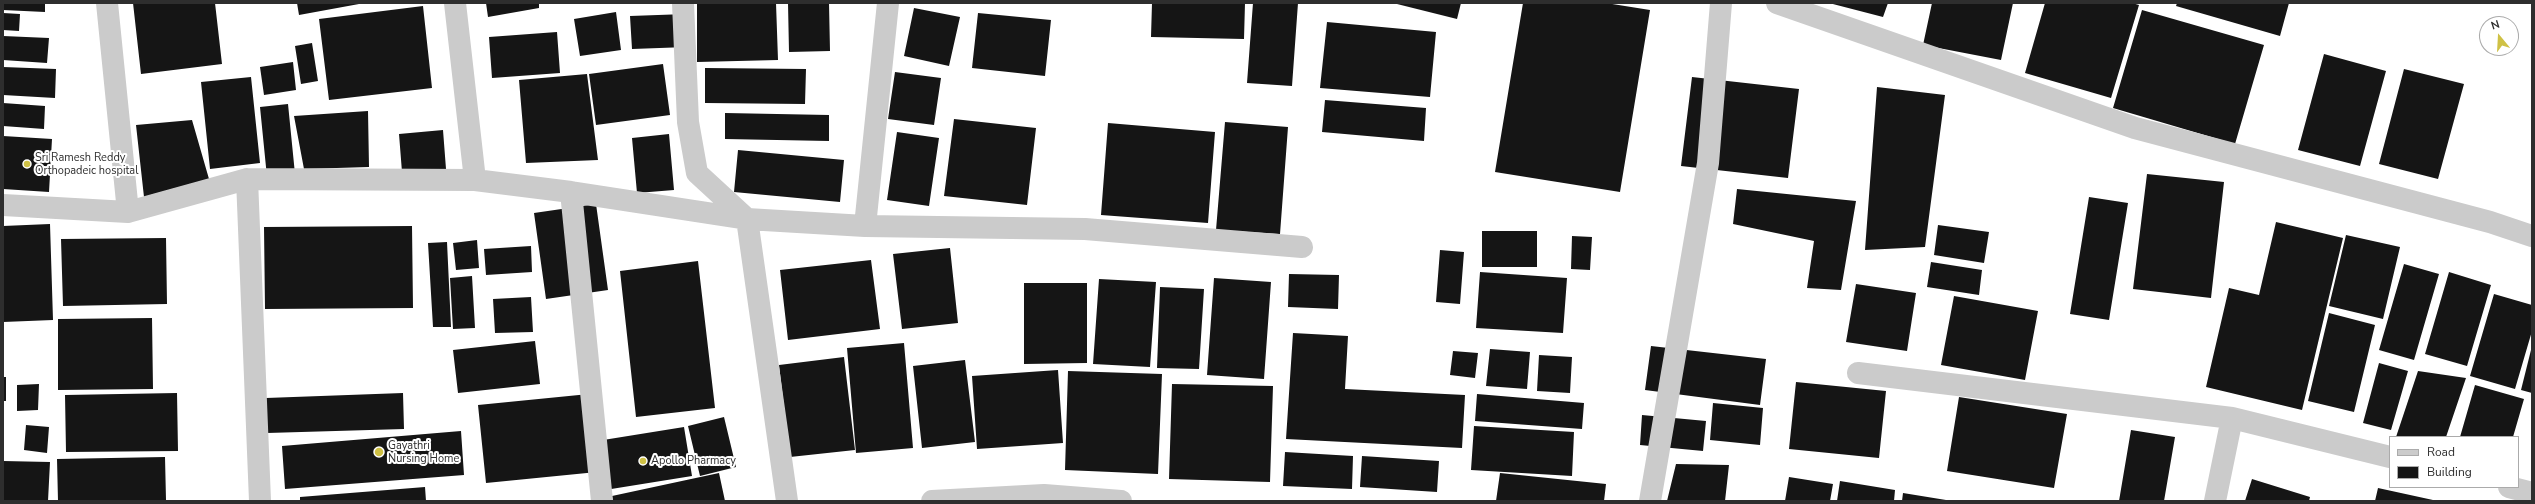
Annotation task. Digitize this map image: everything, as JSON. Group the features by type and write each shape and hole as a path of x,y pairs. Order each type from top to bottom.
{"street":[{"path":"107,3 128,212"},
{"path":"455,3 475,180"},
{"path":"683,3 688,122 697,173 747,220 787,501"},
{"path":"865,226 888,3"},
{"path":"1650,501 1708,163 1721,3"},
{"path":"1777,3 2135,128 2490,222 2532,236"},
{"path":"247,179 260,501"},
{"path":"3,205 128,212 247,179 475,180 571,192 747,220 865,226 1085,229 1302,247"},
{"path":"571,192 602,501"},
{"path":"1858,373 2232,418 2389,457"},
{"path":"2215,501 2232,418"},
{"path":"2513,488 2532,493"},
{"path":"932,501 1044,495 1121,501"}],"building":[{"path":"3,3 45,3 45,12 3,10"},
{"path":"133,3 215,3 222,64 141,74"},
{"path":"297,3 359,3 359,4 299,15"},
{"path":"486,3 539,3 539,8 488,17"},
{"path":"697,3 776,3 778,60 697,62"},
{"path":"788,3 829,3 830,51 789,52"},
{"path":"1152,3 1245,3 1244,39 1151,37"},
{"path":"1253,3 1298,3 1292,86 1247,83"},
{"path":"1393,3 1461,3 1457,19"},
{"path":"1523,3 1606,3 1650,10 1620,192 1495,172"},
{"path":"1829,3 1888,3 1883,17"},
{"path":"1932,3 2013,3 2001,60 1923,45"},
{"path":"2045,3 2132,3 2139,5 2111,98 2025,73"},
{"path":"2177,3 2289,3 2280,36 2176,6"},
{"path":"423,6 432,88 329,100 319,19"},
{"path":"914,8 960,17 949,66 904,56"},
{"path":"2142,10 2264,45 2235,144 2113,108"},
{"path":"616,12 621,50 580,56 574,19"},
{"path":"3,13 20,14 19,31 3,30"},
{"path":"978,13 1051,20 1045,76 972,68"},
{"path":"686,14 687,47 632,49 630,16"},
{"path":"1327,22 1436,32 1430,97 1320,88"},
{"path":"557,32 560,73 492,78 489,37"},
{"path":"3,36 49,38 47,63 3,60"},
{"path":"312,43 318,81 301,84 295,46"},
{"path":"2324,54 2386,71 2360,166 2298,150"},
{"path":"293,62 296,90 264,95 260,67"},
{"path":"663,64 670,115 596,125 589,74"},
{"path":"3,67 56,69 55,98 3,95"},
{"path":"705,68 806,69 805,104 705,103"},
{"path":"2404,69 2464,84 2438,179 2379,164"},
{"path":"895,72 941,78 934,125 888,119"},
{"path":"587,74 598,160 526,163 519,80"},
{"path":"251,77 260,163 210,169 201,82"},
{"path":"1692,77 1799,89 1788,178 1681,166"},
{"path":"1877,87 1945,95 1925,247 1865,250"},
{"path":"1325,100 1426,108 1424,141 1322,132"},
{"path":"3,103 45,106 44,129 3,126"},
{"path":"288,104 295,174 267,177 260,107"},
{"path":"368,111 369,167 304,169 294,116"},
{"path":"725,113 829,115 829,141 725,139"},
{"path":"954,119 1036,128 1027,205 944,196"},
{"path":"192,120 209,179 144,197 136,125"},
{"path":"1225,122 1288,127 1280,234 1216,230"},
{"path":"1108,123 1215,132 1208,223 1101,215"},
{"path":"443,130 446,169 402,172 399,134"},
{"path":"897,132 939,138 929,206 887,200"},
{"path":"669,134 674,190 637,193 632,138"},
{"name":"Sri Ramesh Reddy Orthopadeic hospital","path":"3,136 52,139 49,192 3,189"},
{"path":"738,150 844,160 840,202 734,192"},
{"path":"2147,174 2224,182 2211,298 2133,289"},
{"path":"1737,189 1856,201 1841,290 1807,288 1814,241 1733,224"},
{"path":"2089,197 2128,203 2109,320 2070,314"},
{"path":"596,204 608,290 546,299 534,213"},
{"path":"2276,222 2343,238 2302,410 2206,387 2229,288 2259,295"},
{"path":"50,224 53,320 3,322 3,226"},
{"path":"1938,225 1989,232 1984,263 1934,255"},
{"path":"412,226 413,308 265,309 264,227"},
{"path":"1482,231 1537,231 1537,267 1482,267"},
{"path":"2346,235 2400,247 2383,319 2329,306"},
{"path":"1572,236 1592,237 1590,270 1571,269"},
{"path":"166,238 167,304 63,306 61,239"},
{"path":"477,240 479,268 456,270 453,243"},
{"path":"447,242 451,327 433,327 428,243"},
{"path":"531,246 532,272 486,275 484,249"},
{"path":"950,248 958,323 902,329 893,254"},
{"path":"1440,250 1464,252 1460,304 1436,302"},
{"path":"871,260 880,329 788,340 780,270"},
{"path":"698,261 715,408 636,417 620,271"},
{"path":"1931,262 1982,270 1979,295 1927,287"},
{"path":"2404,264 2439,274 2414,360 2379,350"},
{"path":"1480,272 1567,278 1563,333 1476,328"},
{"path":"2449,272 2491,285 2467,366 2425,354"},
{"path":"1289,274 1339,275 1338,309 1288,307"},
{"path":"472,276 475,328 453,329 450,278"},
{"path":"1214,278 1271,282 1264,379 1207,375"},
{"path":"1099,279 1156,282 1150,367 1093,364"},
{"path":"1024,283 1087,283 1087,363 1024,364"},
{"path":"1856,284 1916,293 1907,351 1846,342"},
{"path":"1160,287 1204,289 1199,369 1157,368"},
{"path":"2494,294 2532,305 2532,331 2515,389 2470,376"},
{"path":"1954,296 2038,311 2025,380 1941,365"},
{"path":"531,297 533,332 495,333 493,299"},
{"path":"2329,313 2375,325 2354,412 2308,401"},
{"path":"152,318 153,389 58,390 58,319"},
{"path":"1293,333 1348,336 1345,389 1465,395 1462,448 1286,439"},
{"path":"535,341 540,384 458,393 453,350"},
{"path":"904,343 913,448 856,453 847,348"},
{"path":"1651,346 1766,359 1760,405 1645,390"},
{"path":"2532,346 2532,393 2521,390"},
{"path":"1490,349 1530,352 1527,389 1486,386"},
{"path":"1453,351 1478,353 1475,378 1450,375"},
{"path":"1539,355 1572,357 1570,393 1537,391"},
{"path":"844,357 855,450 790,457 779,365"},
{"path":"965,360 975,442 922,448 913,366"},
{"path":"2379,363 2408,371 2391,430 2363,423"},
{"path":"1058,370 1063,443 977,449 972,376"},
{"path":"1068,371 1162,374 1158,474 1065,470"},
{"path":"2418,371 2466,378 2446,436 2396,436"},
{"path":"3,377 6,377 6,401 3,401"},
{"path":"1796,382 1886,391 1879,458 1789,449"},
{"path":"39,384 38,410 17,411 17,385"},
{"path":"1172,384 1273,386 1270,482 1169,479"},
{"path":"2475,385 2524,399 2513,436 2460,436"},
{"path":"177,393 178,451 66,452 65,395"},
{"path":"403,393 404,429 267,433 266,398"},
{"path":"589,394 597,472 486,483 478,405"},
{"path":"1477,394 1584,403 1582,429 1475,421"},
{"path":"1959,397 2067,414 2054,488 1947,471"},
{"path":"1713,403 1763,408 1760,445 1710,440"},
{"path":"1642,415 1706,421 1703,451 1640,445"},
{"path":"724,417 736,467 700,476 688,426"},
{"path":"26,425 49,427 47,453 24,450"},
{"path":"1474,426 1574,432 1572,476 1471,470"},
{"path":"684,427 692,476 605,490 597,441"},
{"path":"2131,430 2175,437 2164,501 2119,501"},
{"path":"461,431 464,475 285,489 282,446"},
{"path":"1285,452 1353,456 1352,489 1283,486"},
{"path":"1362,456 1439,461 1437,492 1360,487"},
{"path":"165,457 166,500 58,501 57,459"},
{"path":"3,461 50,462 48,501 3,501"},
{"path":"1676,464 1729,465 1725,501 1667,501"},
{"path":"719,473 725,501 613,501 612,496"},
{"path":"1500,473 1606,484 1604,501 1496,501"},
{"path":"1789,477 1833,484 1830,501 1785,501"},
{"path":"2252,479 2310,497 2309,501 2245,501"},
{"path":"1840,481 1895,490 1894,501 1837,501"},
{"path":"425,487 426,501 300,501 300,497"},
{"path":"2378,488 2433,500 2433,501 2375,501"},
{"path":"1903,493 1946,500 1902,501"}],"place":[{"name":"Sri Ramesh Reddy Orthopadeic hospital","path":"27,164"},
{"name":"Gayathri Nursing Home","path":"379,452"},
{"name":"Apollo Pharmacy","path":"643,461"}]}
